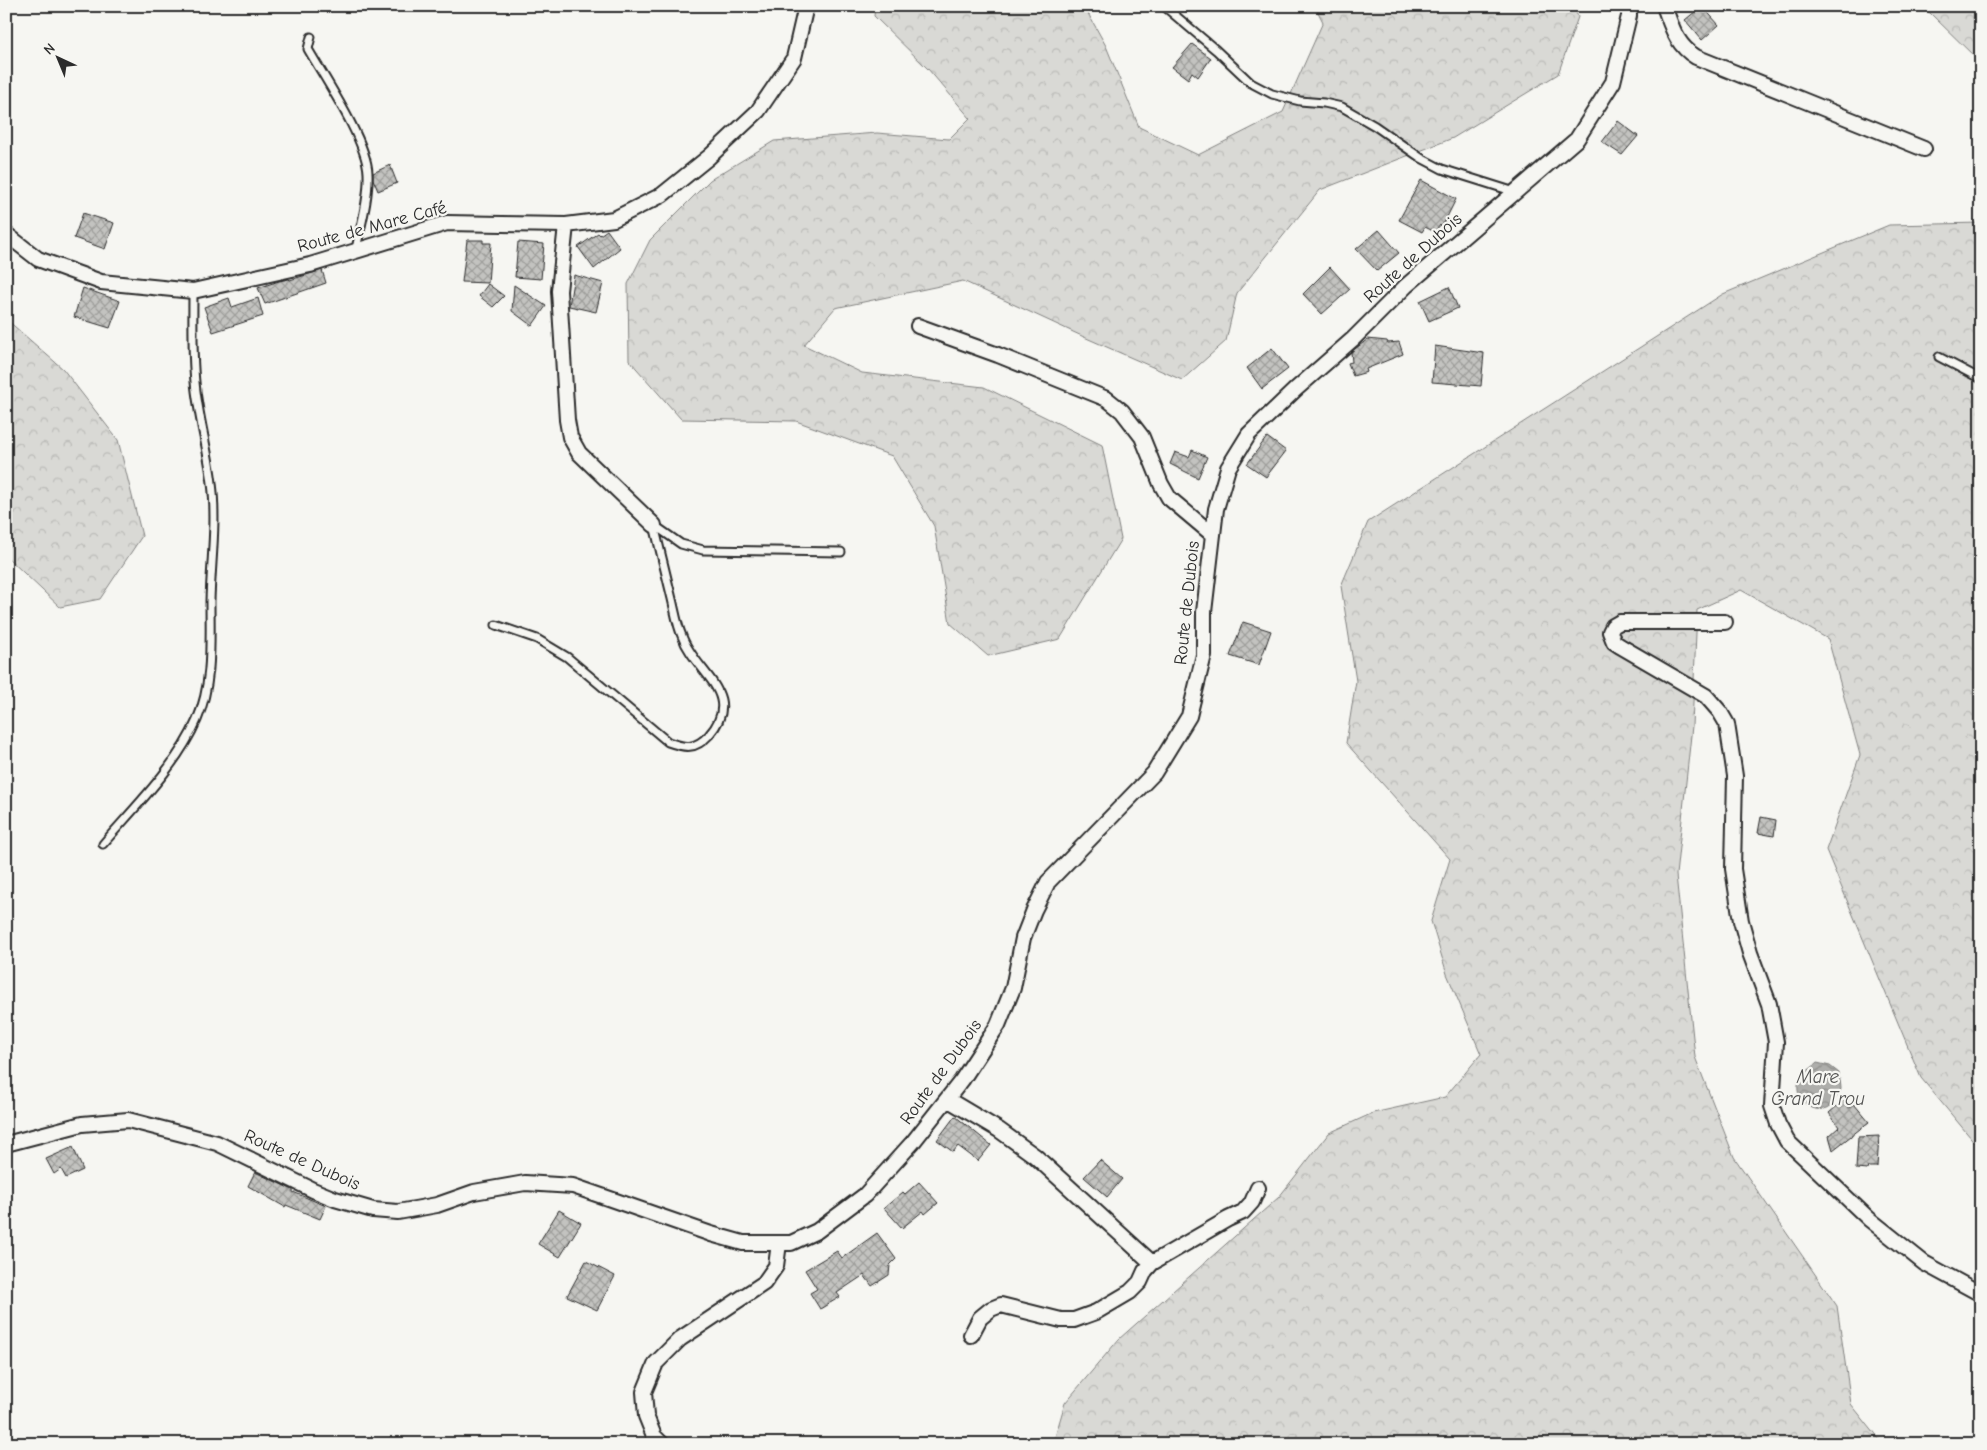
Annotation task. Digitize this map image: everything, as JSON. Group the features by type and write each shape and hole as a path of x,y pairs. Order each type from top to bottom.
{"street":[{"name":"Route de Mare Café","path":"6,234 38,259 101,282 193,291 310,265 447,222 566,225 614,219 662,195 709,158 758,111 794,58 806,6"},
{"name":"Route de Dubois","path":"6,1144 82,1124 128,1120 217,1143 313,1190 335,1199 374,1210 398,1212 437,1205 474,1192 525,1183 573,1186 711,1234 743,1243 791,1243 817,1231 865,1195 912,1142 962,1080 998,1025 1013,988 1024,938 1034,910 1048,882 1154,772 1188,716 1204,655 1204,612 1216,510 1228,468 1249,434 1296,389 1353,339 1406,286 1578,139 1614,82 1629,6"},
{"path":"1664,6 1684,50 1696,57 1924,149"},
{"path":"566,225 559,291 567,420 570,437 579,453 654,525"},
{"path":"918,326 1107,399 1122,411 1142,438 1160,484 1169,498 1213,535"},
{"path":"1725,622 1620,622 1613,626 1610,632 1614,642 1620,646 1706,696 1720,712 1727,724 1735,776 1733,869 1741,921 1750,953 1769,1004 1776,1042 1772,1106 1778,1124 1787,1141 1869,1219 1924,1263 1981,1294"},
{"path":"947,1099 999,1130 1035,1156 1152,1263"},
{"path":"971,1335 980,1318 991,1309 1001,1305 1061,1320 1074,1320 1096,1312 1130,1292 1140,1282 1145,1271 1152,1263 1243,1212 1252,1202 1258,1188"},
{"path":"655,1441 646,1416 644,1392 656,1363 680,1339 764,1283 776,1266 780,1243"}],"lane":[{"path":"1164,6 1216,50 1251,84 1272,94 1300,101 1342,107 1375,126 1421,158 1442,169 1515,192"},
{"path":"311,37 308,49 357,136 365,157 368,173 367,192 356,249"},
{"path":"103,844 167,770 196,721 206,690 210,660 214,524 212,484 195,384 192,341 193,291"},
{"path":"1939,356 1981,379"},
{"path":"654,525 681,544 703,550 841,552"},
{"path":"496,624 537,639 567,657 668,742 685,748 702,742 718,724 722,709 718,689 682,638 654,525"}],"green space":[{"path":"875,6 1084,6 1106,46 1139,127 1198,155 1283,112 1323,22 1315,6 1573,6 1578,17 1558,74 1453,138 1320,190 1237,293 1226,341 1182,380 963,281 835,308 804,345 862,373 984,387 1102,445 1121,539 1060,639 988,656 950,623 934,526 892,456 796,421 681,419 629,360 628,284 650,240 710,180 774,141 877,133 949,139 970,118 928,69 874,16"},
{"path":"1920,6 1981,6 1981,63 1930,13"},
{"path":"1981,223 1981,1150 1921,1078 1826,850 1860,755 1828,639 1741,590 1697,610 1692,726 1676,875 1695,1057 1734,1157 1837,1306 1851,1404 1883,1444 1053,1444 1065,1403 1119,1339 1279,1197 1329,1133 1373,1113 1445,1097 1481,1054 1447,974 1431,921 1450,859 1346,743 1356,681 1341,586 1368,522 1723,294 1889,225"},
{"path":"6,319 63,369 118,440 142,536 100,599 60,607 6,556"}],"water":[{"name":"Mare Grand Trou","path":"1817,1063 1830,1066 1839,1073 1841,1085 1841,1090 1830,1106 1823,1109 1809,1106 1799,1095 1798,1087 1801,1077"}],"building":[{"path":"1702,6 1719,25 1702,40 1685,20"},
{"path":"1192,44 1211,58 1198,77 1192,72 1188,79 1172,67"},
{"path":"1618,121 1638,136 1622,155 1602,142"},
{"path":"390,165 397,183 378,191 373,179 373,173"},
{"path":"1421,180 1456,199 1442,227 1440,225 1435,232 1425,227 1422,232 1399,220"},
{"path":"83,213 114,223 105,249 74,238"},
{"path":"607,230 620,248 594,269 578,247 598,233 600,235"},
{"path":"1379,230 1399,253 1377,271 1356,249"},
{"path":"467,240 483,240 483,243 491,243 488,283 462,282"},
{"path":"518,242 544,244 541,279 515,277"},
{"path":"1330,267 1350,289 1322,314 1303,294"},
{"path":"322,270 326,283 265,304 258,288 279,281 290,280"},
{"path":"574,275 603,283 596,312 569,306"},
{"path":"488,284 504,296 493,307 479,296"},
{"path":"514,285 546,306 532,326 512,311"},
{"path":"1449,287 1458,308 1429,321 1420,301"},
{"path":"83,288 120,301 110,328 74,317"},
{"path":"229,298 232,307 258,298 263,316 213,332 204,307"},
{"path":"1368,339 1387,341 1388,343 1399,342 1403,354 1366,369 1367,372 1353,376 1348,363 1352,362 1351,352"},
{"path":"1435,346 1484,353 1481,386 1432,382"},
{"path":"1272,348 1288,369 1262,389 1247,368"},
{"path":"1267,437 1286,451 1266,477 1247,464"},
{"path":"1192,450 1207,457 1198,478 1170,464 1175,452 1189,457"},
{"path":"1243,622 1271,631 1259,665 1230,656"},
{"path":"1761,817 1776,820 1774,836 1758,833"},
{"path":"1843,1101 1849,1108 1854,1104 1869,1122 1833,1150 1829,1136 1839,1127 1829,1113"},
{"path":"955,1116 991,1145 978,1161 958,1146 953,1152 937,1140"},
{"path":"1879,1136 1877,1167 1868,1167 1867,1170 1856,1169 1858,1137"},
{"path":"73,1147 83,1170 66,1178 61,1169 54,1174 46,1159"},
{"path":"1100,1160 1122,1179 1107,1197 1084,1177"},
{"path":"255,1172 293,1190 293,1192 326,1206 320,1219 286,1205 285,1207 248,1186"},
{"path":"919,1182 938,1203 925,1214 923,1211 902,1228 884,1208 903,1192 905,1194"},
{"path":"559,1210 581,1223 560,1257 538,1244"},
{"path":"877,1233 896,1259 890,1265 889,1275 872,1286 864,1275 837,1293 840,1297 820,1309 810,1293 817,1289 805,1270 837,1251 842,1258"},
{"path":"586,1261 615,1276 597,1310 567,1296"}]}
